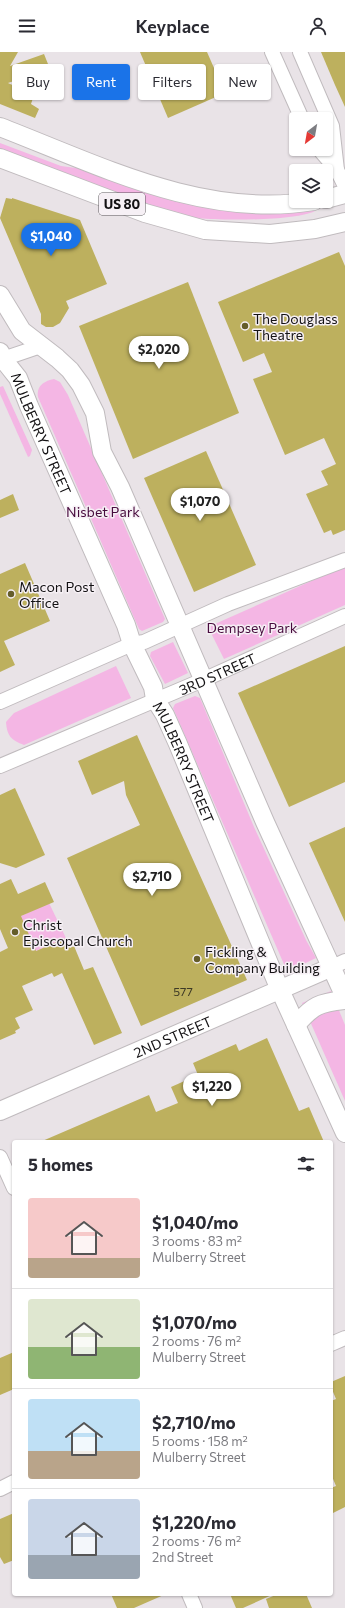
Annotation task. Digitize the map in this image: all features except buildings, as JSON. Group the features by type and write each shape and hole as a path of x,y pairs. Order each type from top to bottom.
{"main road":[{"name":"US 80","path":"0,127 177,193 240,204 274,206 289,204"},
{"name":"US 80","path":"0,158 145,213 205,230 270,234 316,229 345,222"},
{"path":"333,197 345,194"},
{"path":"0,295 22,331 70,370 81,385 95,413 102,452 120,487 265,822 339,964 345,999 321,1003 309,1009 296,1025"},
{"name":"MULBERRY STREET","path":"1,357 18,378 28,406 126,625 132,644 153,687 154,699 165,715 178,744 280,990 345,1133"},
{"name":"2ND STREET","path":"0,1111 339,964"}],"street":[{"path":"272,52 299,112"},
{"path":"300,52 332,126 337,170"},
{"path":"325,156 337,170 345,186"},
{"path":"1,357 41,346"},
{"path":"0,702 132,644 144,642 228,604 345,560"},
{"name":"3RD STREET","path":"0,766 154,699 203,680 345,616"},
{"path":"0,1157 12,1184"},
{"path":"333,1343 345,1338"},
{"path":"0,1489 12,1483"},
{"path":"190,1596 195,1608"}],"green space":[{"path":"0,143 61,166 91,170 163,198 188,204 239,212 273,213 315,211 304,215 248,220 207,219 178,216 0,151"},
{"name":"Nisbet Park","path":"54,379 60,382 68,395 165,619 163,622 142,631 139,629 38,397 38,390 40,387 47,381"},
{"path":"3,386 32,450 30,456 28,457 0,394 0,387"},
{"name":"Dempsey Park","path":"345,566 345,605 224,659 208,627"},
{"path":"173,642 188,673 165,684 150,656 151,652"},
{"path":"116,666 131,698 24,745 10,737 7,731 6,722 14,713"},
{"path":"195,696 200,698 254,827 306,940 316,958 289,971 286,969 173,708 175,704"},
{"path":"49,903 66,938 31,953 21,916"},
{"path":"331,991 345,1025 345,1101 302,1003"}],"place":[{"name":"The Douglass Theatre","path":"245,326"},
{"name":"Macon Post Office","path":"11,594"},
{"name":"Christ Episcopal Church","path":"15,932"},
{"name":"Fickling & Company Building","path":"197,959"}]}
